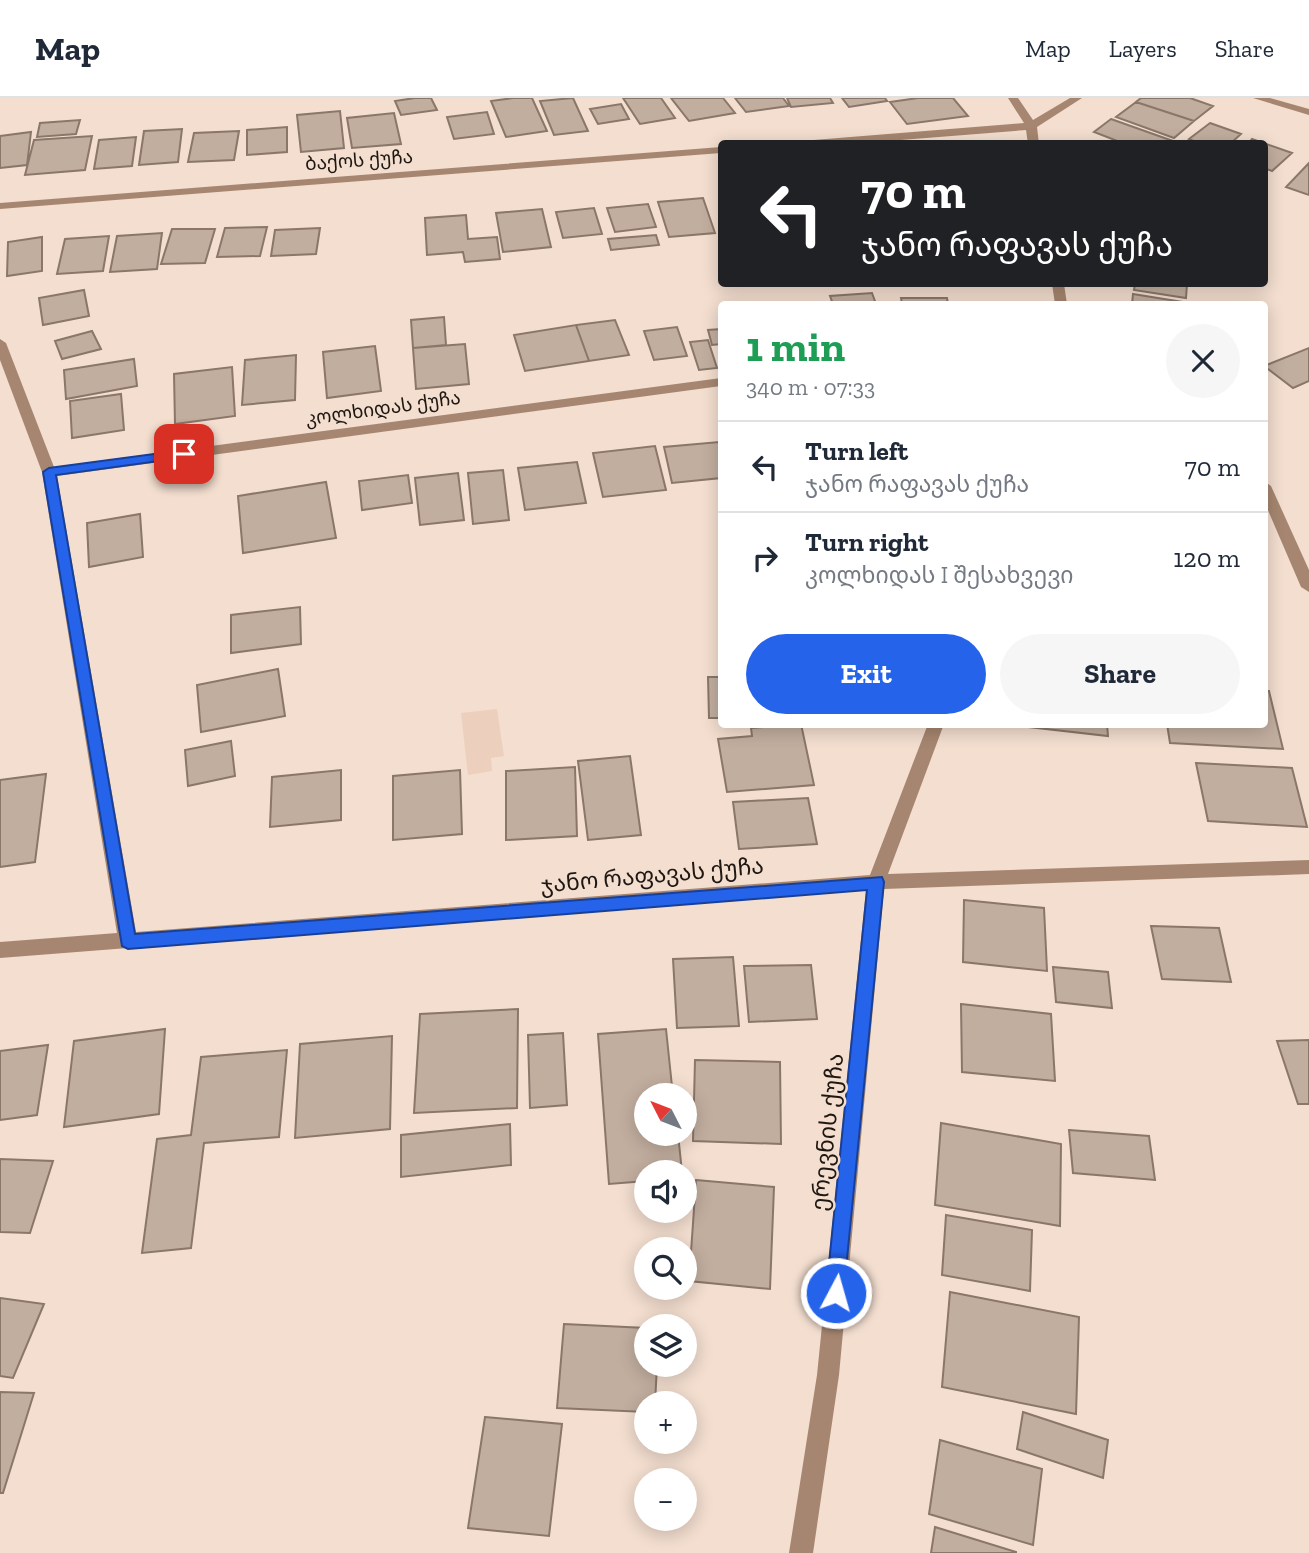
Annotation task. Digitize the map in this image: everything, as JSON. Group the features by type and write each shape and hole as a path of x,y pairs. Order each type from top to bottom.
{"street":[{"path":"1013,98 1031,126 1033,140"},
{"path":"852,140 1031,126 1077,98"},
{"path":"1258,98 1309,112"},
{"name":"ბაქოს ქუჩა","path":"0,206 718,150"},
{"path":"0,343 49,472 128,941"},
{"name":"კოლხიდას ქუჩა","path":"49,472 718,382"},
{"path":"1268,495 1309,587"},
{"name":"ერევნის ქუჩა","path":"801,1553 828,1375 876,882 934,728"},
{"name":"ჯანო რაფავას ქუჩა","path":"0,950 876,882 1309,867"}],"shaded area":[{"path":"497,709 504,756 491,758 492,771 468,775 461,713"}],"building":[{"path":"431,98 437,110 401,115 395,101"},
{"path":"532,98 547,131 506,137 491,101"},
{"path":"573,98 588,131 554,135 540,101"},
{"path":"623,98 661,98 675,118 640,124"},
{"path":"671,98 723,98 735,113 689,121"},
{"path":"735,98 783,98 789,106 746,112"},
{"path":"787,98 830,98 833,103 791,107"},
{"path":"842,98 885,98 887,101 849,107"},
{"path":"918,98 953,98 968,116 907,124 890,102"},
{"path":"1141,98 1190,98 1213,106 1194,121 1136,102"},
{"path":"1136,102 1194,121 1174,138 1116,117"},
{"path":"621,104 629,119 598,124 590,109"},
{"path":"340,111 344,148 301,152 297,115"},
{"path":"487,112 494,134 454,139 447,117"},
{"path":"394,113 401,144 352,148 347,118"},
{"path":"1111,119 1170,140 1115,140 1094,132"},
{"path":"80,120 76,134 37,137 40,123"},
{"path":"1210,123 1241,134 1234,140 1189,139"},
{"path":"287,127 287,152 247,155 247,130"},
{"path":"182,129 178,162 139,165 144,131"},
{"path":"239,131 234,160 188,162 194,133"},
{"path":"31,132 27,165 0,168 0,136"},
{"path":"92,136 85,170 25,175 34,140"},
{"path":"136,137 132,166 94,169 99,140"},
{"path":"1268,145 1292,153 1272,171 1268,170"},
{"path":"1309,163 1309,195 1286,187"},
{"path":"703,198 715,233 669,237 658,202"},
{"path":"648,204 656,227 615,232 607,208"},
{"path":"594,208 602,234 563,238 556,212"},
{"path":"542,209 551,247 503,252 496,213"},
{"path":"466,215 468,239 497,237 500,259 465,262 463,252 427,255 425,218"},
{"path":"267,227 260,256 217,257 225,228"},
{"path":"320,228 316,254 271,256 275,230"},
{"path":"172,229 215,229 205,263 161,264"},
{"path":"162,233 157,269 110,272 117,236"},
{"path":"656,235 659,245 611,250 608,239"},
{"path":"109,236 103,271 57,274 65,239"},
{"path":"42,237 42,271 7,276 8,242"},
{"path":"1134,287 1187,287 1186,298 1134,290"},
{"path":"84,290 89,316 43,325 39,298"},
{"path":"872,293 875,301 832,301 830,296"},
{"path":"1133,294 1177,301 1132,301"},
{"path":"901,298 947,298 948,301 902,301"},
{"path":"444,317 446,345 413,348 411,320"},
{"path":"615,320 629,355 589,361 576,325"},
{"path":"576,325 589,361 525,371 514,335"},
{"path":"677,327 687,356 654,360 644,331"},
{"path":"718,329 718,344 712,345 708,330"},
{"path":"92,331 101,349 62,359 55,341"},
{"path":"708,340 717,368 699,370 690,342"},
{"path":"465,344 469,384 416,389 413,348"},
{"path":"375,346 381,391 327,398 323,352"},
{"path":"1309,348 1309,381 1293,388 1268,369 1268,364"},
{"path":"296,355 295,400 242,405 245,360"},
{"path":"134,359 137,386 66,399 64,370"},
{"path":"232,367 235,416 175,424 174,374"},
{"path":"121,394 124,430 72,438 70,401"},
{"path":"718,442 718,478 672,483 664,447"},
{"path":"655,446 666,490 603,497 593,453"},
{"path":"577,462 586,503 525,510 518,468"},
{"path":"503,470 509,520 473,524 468,473"},
{"path":"458,473 464,520 420,525 415,478"},
{"path":"408,475 412,503 362,510 359,481"},
{"path":"326,482 336,538 243,553 238,496"},
{"path":"140,514 143,557 89,567 87,523"},
{"path":"300,607 301,644 231,653 231,615"},
{"path":"278,669 285,716 201,732 197,685"},
{"path":"708,677 718,677 718,718 709,718"},
{"path":"1269,691 1283,749 1170,743 1168,728 1268,728"},
{"path":"751,728 802,728 814,785 727,792 718,739 752,736"},
{"path":"1038,728 1107,728 1108,736"},
{"path":"231,741 235,776 188,786 185,750"},
{"path":"630,756 641,835 588,840 578,761"},
{"path":"1196,763 1292,768 1307,827 1208,821"},
{"path":"575,767 577,836 506,840 506,771"},
{"path":"341,770 341,820 270,827 272,777"},
{"path":"460,770 462,834 393,840 393,776"},
{"path":"46,774 35,862 0,867 0,780"},
{"path":"808,798 817,844 739,849 733,802"},
{"path":"964,900 1044,908 1047,971 963,962"},
{"path":"1151,926 1219,928 1231,982 1162,979"},
{"path":"733,957 739,1026 677,1028 673,959"},
{"path":"811,965 817,1019 749,1022 744,966"},
{"path":"1053,967 1108,972 1112,1008 1056,1002"},
{"path":"961,1004 1051,1014 1055,1081 962,1072"},
{"path":"518,1009 517,1108 414,1113 420,1014"},
{"path":"165,1029 159,1114 64,1127 74,1041"},
{"path":"666,1029 672,1083 634,1083 634,1146 679,1146 681,1160 634,1160 634,1182 609,1184 598,1034"},
{"path":"563,1033 567,1105 530,1108 528,1035"},
{"path":"392,1036 390,1129 295,1138 300,1044"},
{"path":"1309,1040 1309,1104 1298,1104 1277,1041"},
{"path":"48,1045 37,1115 0,1120 0,1051"},
{"path":"287,1050 279,1137 204,1143 191,1248 142,1253 157,1139 191,1135 201,1057"},
{"path":"695,1060 780,1062 781,1144 697,1141 697,1083 694,1083"},
{"path":"941,1123 1061,1144 1060,1226 935,1205"},
{"path":"510,1124 511,1165 401,1177 401,1135"},
{"path":"1069,1130 1149,1136 1155,1180 1073,1173"},
{"path":"0,1159 53,1161 30,1233 0,1232"},
{"path":"697,1180 774,1187 770,1289 697,1282 697,1237 692,1237 693,1223 697,1223"},
{"path":"946,1215 1032,1230 1030,1291 942,1275"},
{"path":"950,1292 1079,1317 1076,1414 942,1387"},
{"path":"0,1298 44,1304 13,1378 0,1376"},
{"path":"564,1324 634,1327 634,1377 656,1377 656,1391 634,1391 634,1411 557,1408"},
{"path":"0,1392 34,1393 3,1493 0,1493"},
{"path":"1023,1412 1108,1440 1103,1478 1017,1449"},
{"path":"485,1417 562,1424 549,1536 468,1528"},
{"path":"940,1440 1042,1469 1033,1545 929,1514"},
{"path":"935,1527 1016,1552 1016,1553 931,1553"}],"route":[{"path":"184,454 49,472 128,941 876,882 836,1293"}]}
